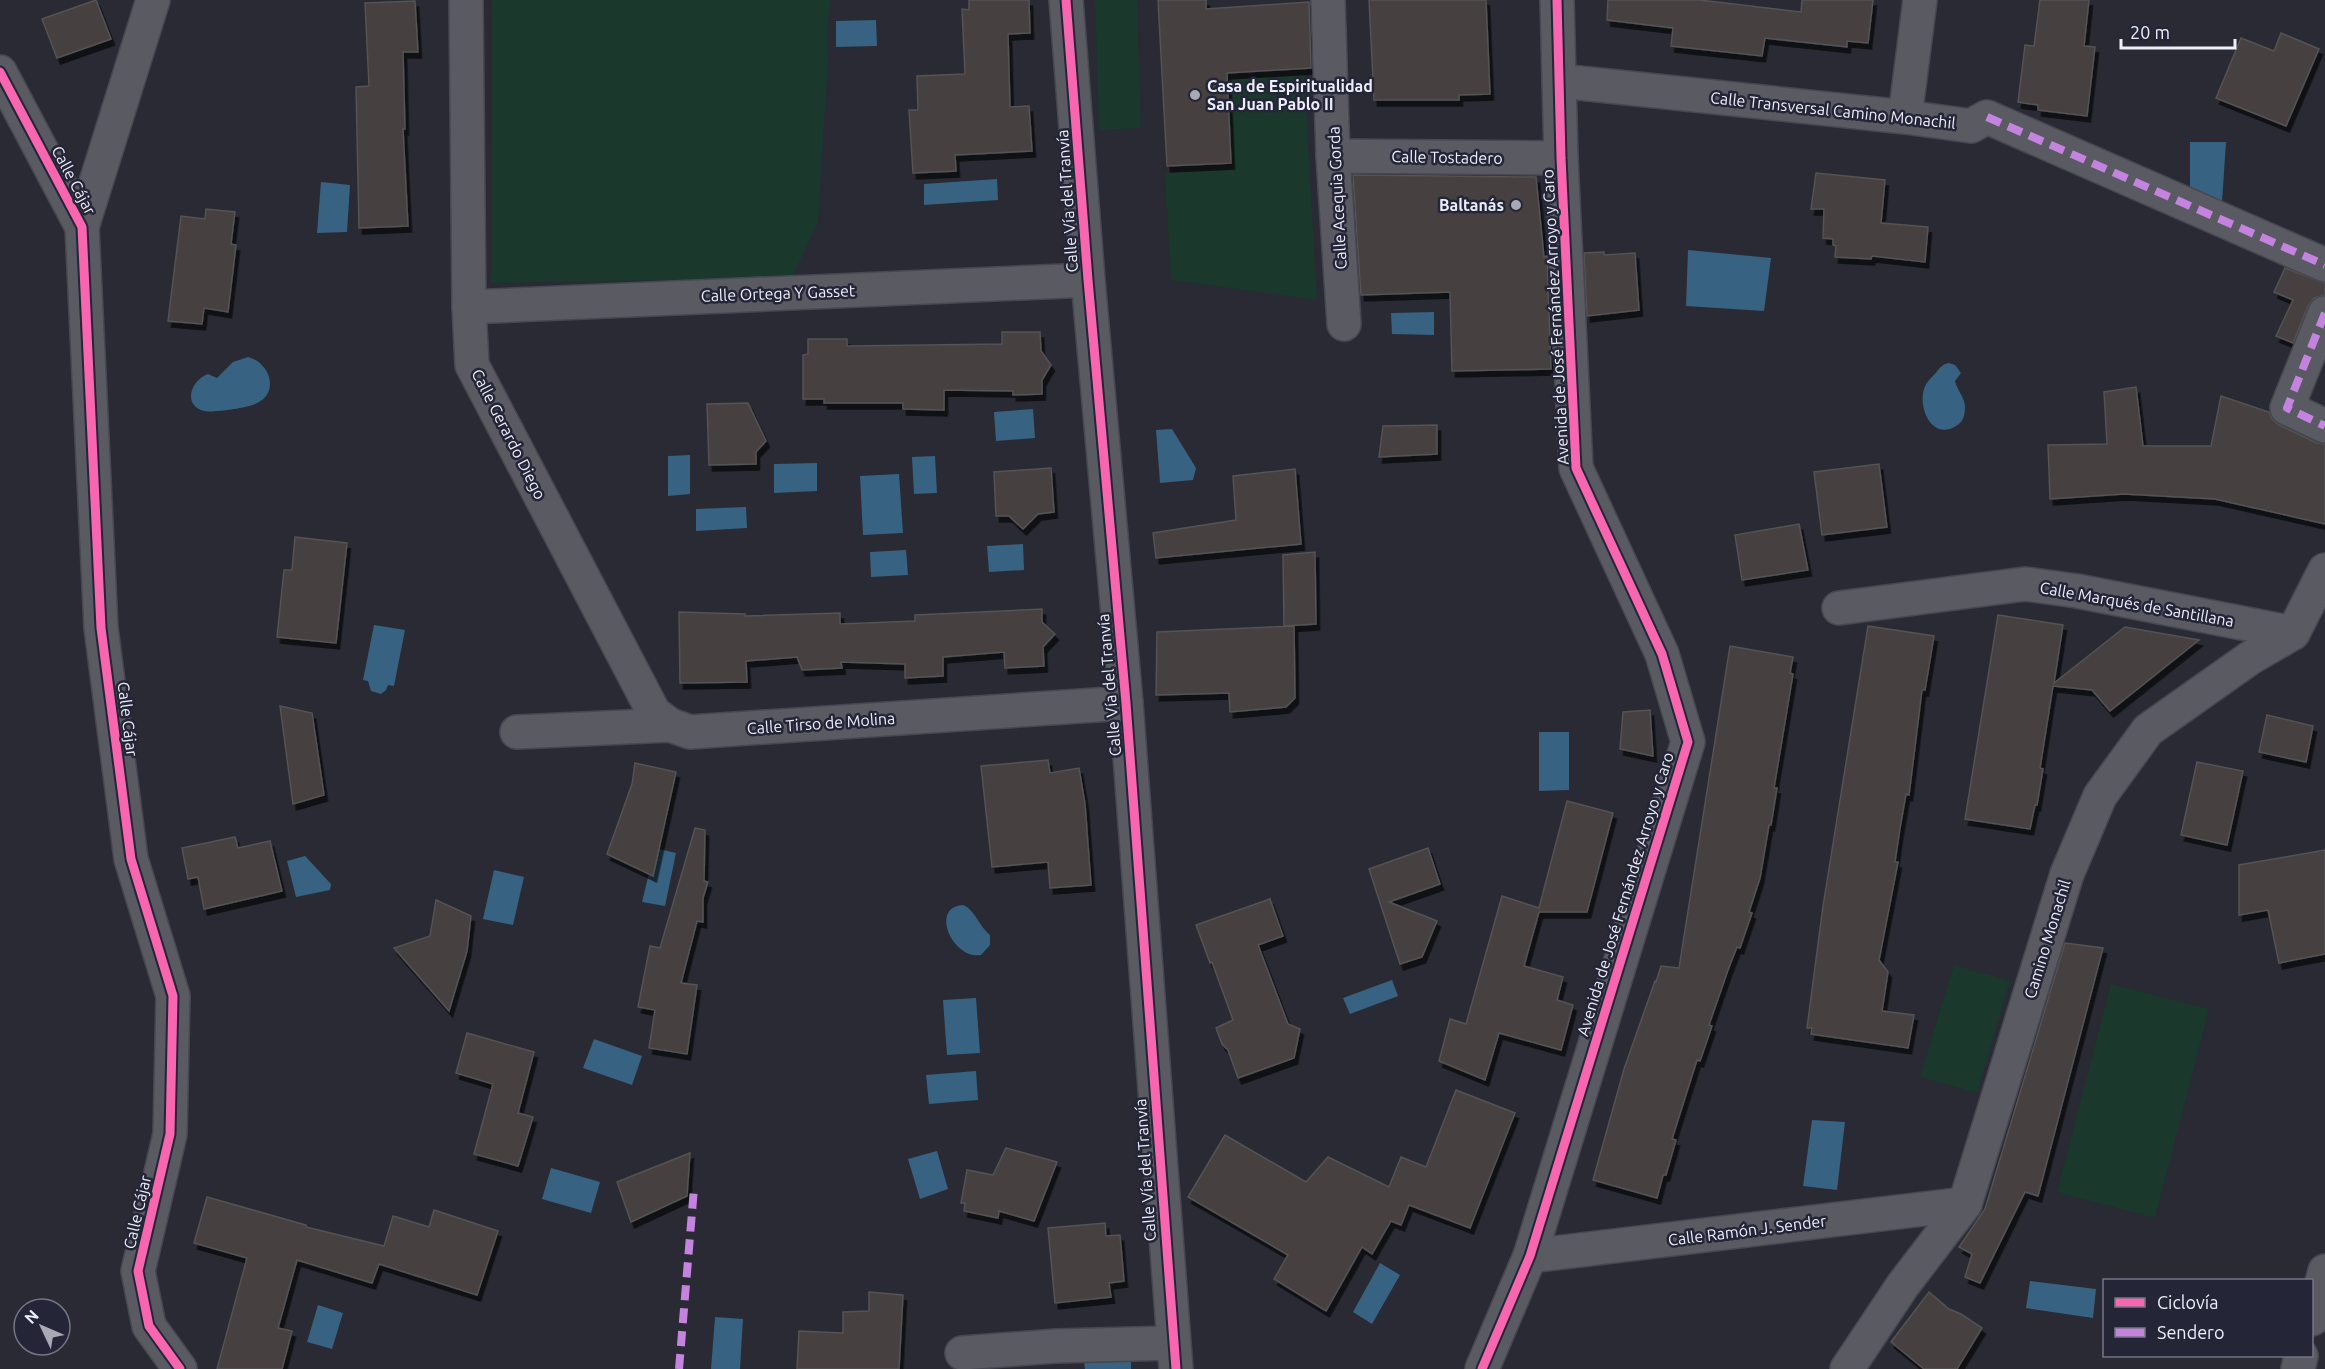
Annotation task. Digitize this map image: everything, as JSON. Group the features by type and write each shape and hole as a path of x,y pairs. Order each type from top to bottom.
{"street":[{"path":"82,227 153,0"},
{"name":"Calle Gerardo Diego","path":"466,0 469,307 472,365 654,713 670,725"},
{"name":"Calle Vía del Tranvía","path":"962,1353 1058,1346 1174,1356 1126,703 1088,280 1066,0"},
{"name":"Calle Acequia Gorda","path":"1328,0 1333,156 1344,324"},
{"name":"Avenida de José Fernández Arroyo y Caro","path":"1482,1369 1530,1256 1688,742 1662,654 1576,468 1561,158 1557,0"},
{"path":"1905,117 1920,0"},
{"name":"Calle Cájar","path":"0,72 82,227 101,628 131,859 173,996 170,1134 138,1271 149,1326 180,1369"},
{"name":"Calle Transversal Camino Monachil","path":"1560,81 1971,126 1987,117 2325,266"},
{"name":"Calle Tostadero","path":"1333,156 1561,158"},
{"name":"Calle Ortega Y Gasset","path":"469,307 1088,280"},
{"path":"2325,313 2287,408 2325,426"},
{"path":"2293,633 2325,570"},
{"name":"Calle Marqués de Santillana","path":"1839,608 2025,584 2077,591 2293,633"},
{"name":"Camino Monachil","path":"1847,1369 1903,1285 1965,1204 2067,874 2100,796 2148,730 2250,658 2293,633"},
{"name":"Calle Tirso de Molina","path":"517,732 670,725 690,732 1126,703"},
{"name":"Calle Ramón J. Sender","path":"1530,1256 1965,1204"},
{"path":"2313,1315 2325,1271"}],"green space":[{"path":"492,0 831,0 827,26 828,61 818,223 792,278 491,283"},
{"path":"1095,0 1137,0 1141,128 1099,130"},
{"path":"1304,74 1317,300 1171,280 1165,173 1233,169 1228,79"},
{"path":"1954,965 2010,981 1977,1093 1920,1077"},
{"path":"2111,984 2209,1009 2155,1218 2057,1192"}],"water":[{"path":"876,20 877,46 836,47 836,21"},
{"path":"2190,142 2226,142 2222,202 2190,190"},
{"path":"997,179 998,200 924,205 924,184"},
{"path":"321,182 350,185 347,232 317,233"},
{"path":"1688,250 1771,258 1764,311 1686,306"},
{"path":"1434,312 1434,335 1392,334 1391,313"},
{"path":"248,357 262,365 270,379 268,393 263,399 255,404 230,410 204,411 193,404 191,392 197,381 208,374 217,378 233,362"},
{"path":"1949,363 1955,365 1961,373 1955,381 1964,402 1965,412 1959,424 1940,429 1934,426 1925,413 1924,389 1942,366"},
{"path":"1033,409 1035,438 996,441 994,412"},
{"path":"1172,429 1196,468 1193,480 1160,483 1156,430"},
{"path":"690,455 690,494 668,496 668,456"},
{"path":"935,456 937,493 914,494 912,457"},
{"path":"817,463 817,491 774,493 774,464"},
{"path":"899,474 903,533 863,535 860,476"},
{"path":"746,507 747,528 696,531 696,509"},
{"path":"1023,544 1024,570 989,572 987,546"},
{"path":"906,550 908,575 871,577 870,552"},
{"path":"374,625 405,630 394,686 388,685 381,694 371,691 368,681 363,680"},
{"path":"1539,732 1569,732 1569,790 1539,791"},
{"path":"655,848 676,853 665,906 642,902"},
{"path":"305,856 331,884 330,890 296,897 287,861"},
{"path":"494,870 524,877 513,925 483,919"},
{"path":"963,905 971,911 990,935 990,945 981,955 962,950 949,933 946,923 948,914 953,908"},
{"path":"1392,980 1398,996 1350,1014 1343,998"},
{"path":"976,998 980,1053 947,1055 943,1000"},
{"path":"594,1039 642,1056 632,1085 583,1068"},
{"path":"976,1071 978,1100 929,1104 926,1075"},
{"path":"1812,1120 1845,1122 1837,1190 1803,1186"},
{"path":"937,1151 948,1189 920,1199 908,1159"},
{"path":"551,1168 600,1182 591,1213 542,1199"},
{"path":"1380,1263 1400,1275 1372,1324 1353,1312"},
{"path":"2030,1281 2096,1289 2093,1318 2026,1308"},
{"path":"318,1305 343,1313 332,1349 307,1342"},
{"path":"715,1317 743,1319 740,1369 711,1369"},
{"path":"1131,1361 1131,1369 1085,1369 1084,1362"}],"building":[{"path":"96,0 111,39 57,58 42,19"},
{"path":"969,0 1029,0 1030,33 1008,34 1010,107 1029,106 1032,151 955,155 956,171 913,173 909,110 918,110 917,76 965,74 962,9 969,10"},
{"name":"Casa de Espiritualidad San Juan Pablo II","path":"1158,0 1206,0 1206,9 1309,2 1311,68 1227,73 1231,163 1167,166"},
{"path":"1369,0 1486,0 1490,94 1459,95 1459,100 1374,100"},
{"path":"1608,0 1700,0 1801,12 1802,0 1873,0 1868,43 1847,41 1847,47 1765,38 1762,56 1671,46 1673,28 1607,20"},
{"path":"2040,0 2089,0 2084,46 2095,47 2087,116 2038,110 2038,105 2018,102 2025,45 2034,46"},
{"path":"415,1 418,52 403,52 405,129 403,129 408,226 359,228 356,87 369,86 365,3"},
{"path":"2281,33 2319,49 2286,126 2216,98 2241,38 2274,51"},
{"path":"1816,173 1885,180 1881,223 1928,227 1925,262 1872,256 1871,259 1835,257 1836,246 1833,245 1833,239 1823,238 1824,209 1811,209"},
{"path":"1353,175 1536,177 1544,257 1547,256 1551,369 1452,371 1450,292 1361,295"},
{"path":"206,209 235,212 231,244 236,245 228,312 204,308 202,324 168,321 181,216 205,219"},
{"path":"1604,252 1604,255 1635,253 1639,310 1587,316 1584,253"},
{"path":"2285,268 2325,283 2325,295 2314,298 2308,306 2293,343 2276,336 2293,300 2274,292"},
{"path":"1002,332 1040,332 1041,351 1051,365 1042,380 1042,394 1013,395 1013,391 944,390 944,410 903,409 903,403 824,403 824,399 803,399 803,355 808,354 808,339 847,339 847,346 1002,344"},
{"path":"2136,387 2143,446 2211,446 2221,396 2269,412 2272,419 2279,425 2317,443 2325,444 2325,524 2215,499 2124,494 2050,499 2048,445 2107,444 2104,392"},
{"path":"748,403 766,441 756,452 756,464 709,465 707,404"},
{"path":"1437,425 1437,454 1379,457 1383,426"},
{"path":"1879,464 1887,527 1822,535 1814,472"},
{"path":"1051,468 1054,512 1038,514 1023,529 1009,516 996,516 994,472"},
{"path":"1295,469 1301,544 1156,558 1153,533 1236,520 1233,476"},
{"path":"1799,524 1808,570 1742,580 1735,535"},
{"path":"295,537 347,543 336,643 277,637 284,570 292,570"},
{"path":"1315,552 1316,624 1284,626 1283,555"},
{"path":"1042,609 1042,622 1055,634 1043,647 1044,666 1005,668 1004,652 943,657 943,676 905,678 905,664 841,662 842,668 802,670 797,657 746,661 747,682 680,683 679,612 745,614 745,616 840,613 840,624 915,621 915,615"},
{"path":"1998,615 2063,625 2054,683 2125,627 2199,640 2110,711 2092,690 2053,686 2040,768 2043,769 2030,829 1965,819"},
{"path":"1294,626 1295,698 1286,707 1230,712 1229,693 1156,695 1157,632"},
{"path":"1868,626 1934,636 1925,690 1922,690 1909,795 1906,794 1895,862 1898,862 1879,960 1888,972 1882,1011 1914,1015 1908,1048 1811,1034 1812,1028 1807,1028 1823,906"},
{"path":"1730,646 1793,657 1790,673 1793,674 1774,788 1777,788 1771,825 1769,825 1760,878 1749,912 1752,913 1740,948 1737,947 1728,970 1709,1025 1712,1026 1700,1061 1697,1060 1672,1139 1676,1140 1666,1175 1663,1175 1657,1198 1593,1180 1624,1069 1661,966 1679,968"},
{"path":"280,706 312,713 324,795 293,804"},
{"path":"1650,710 1653,756 1620,749 1623,712"},
{"path":"2267,715 2313,726 2306,762 2259,752"},
{"path":"1048,760 1050,773 1079,768 1085,804 1091,885 1050,888 1048,862 992,867 981,766"},
{"path":"2197,762 2243,771 2227,845 2181,835"},
{"path":"635,763 676,772 653,876 607,854 632,784"},
{"path":"1567,801 1613,813 1587,912 1539,912 1524,966 1563,977 1557,1000 1573,1005 1561,1050 1499,1033 1485,1080 1439,1061 1450,1019 1466,1024 1502,896 1539,908"},
{"path":"695,828 705,830 704,881 708,882 703,898 703,922 697,921 681,983 697,985 687,1054 649,1048 655,1010 638,1007 650,946 660,948"},
{"path":"235,837 238,848 270,841 282,891 204,909 198,877 188,879 182,848"},
{"path":"1428,848 1440,884 1389,902 1437,921 1422,957 1400,964 1369,869"},
{"path":"2325,850 2325,954 2279,963 2268,910 2239,915 2239,865"},
{"path":"1270,899 1283,936 1258,945 1288,1024 1300,1029 1294,1058 1238,1078 1228,1050 1222,1044 1216,1028 1233,1020 1196,925"},
{"path":"436,900 471,916 467,951 449,1011 394,948 430,936"},
{"path":"2065,943 2103,948 2038,1196 2025,1192 1980,1283 1965,1277 1972,1254 1959,1247 1985,1209"},
{"path":"467,1033 534,1052 518,1113 533,1117 518,1166 474,1154 493,1084 456,1073"},
{"path":"1456,1090 1515,1113 1470,1228 1409,1205 1401,1225 1391,1221 1372,1254 1362,1247 1326,1311 1274,1279 1288,1255 1188,1197 1225,1135 1306,1182 1328,1157 1389,1187 1401,1157 1426,1167"},
{"path":"1006,1148 1057,1162 1034,1221 999,1211 998,1218 964,1211 965,1203 961,1203 967,1170 993,1175"},
{"path":"690,1153 687,1196 631,1222 617,1182"},
{"path":"207,1197 306,1225 306,1227 384,1246 393,1216 429,1227 434,1210 498,1231 477,1295 379,1264 372,1283 297,1260 278,1328 292,1331 282,1369 217,1369 247,1258 194,1243"},
{"path":"1105,1223 1106,1236 1120,1235 1124,1281 1109,1283 1111,1297 1055,1303 1048,1228"},
{"path":"869,1292 903,1295 899,1369 797,1369 799,1331 843,1333 843,1312 869,1311"},
{"path":"1929,1292 1949,1309 1982,1328 1957,1369 1924,1369 1891,1342"}],"marked path":[{"path":"1987,117 2325,265"},
{"path":"2325,313 2287,408 2325,426"},
{"path":"679,1369 694,1188"}],"cycle path":[{"path":"1066,0 1088,280 1126,703 1176,1369"},
{"path":"1482,1369 1530,1256 1688,742 1662,654 1576,468 1561,158 1557,0"},
{"path":"0,72 82,227 101,628 131,859 173,996 170,1134 138,1271 149,1326 180,1369"}],"place":[{"name":"Casa de Espiritualidad San Juan Pablo II","path":"1195,95"},
{"name":"Baltanás","path":"1516,205"}]}
